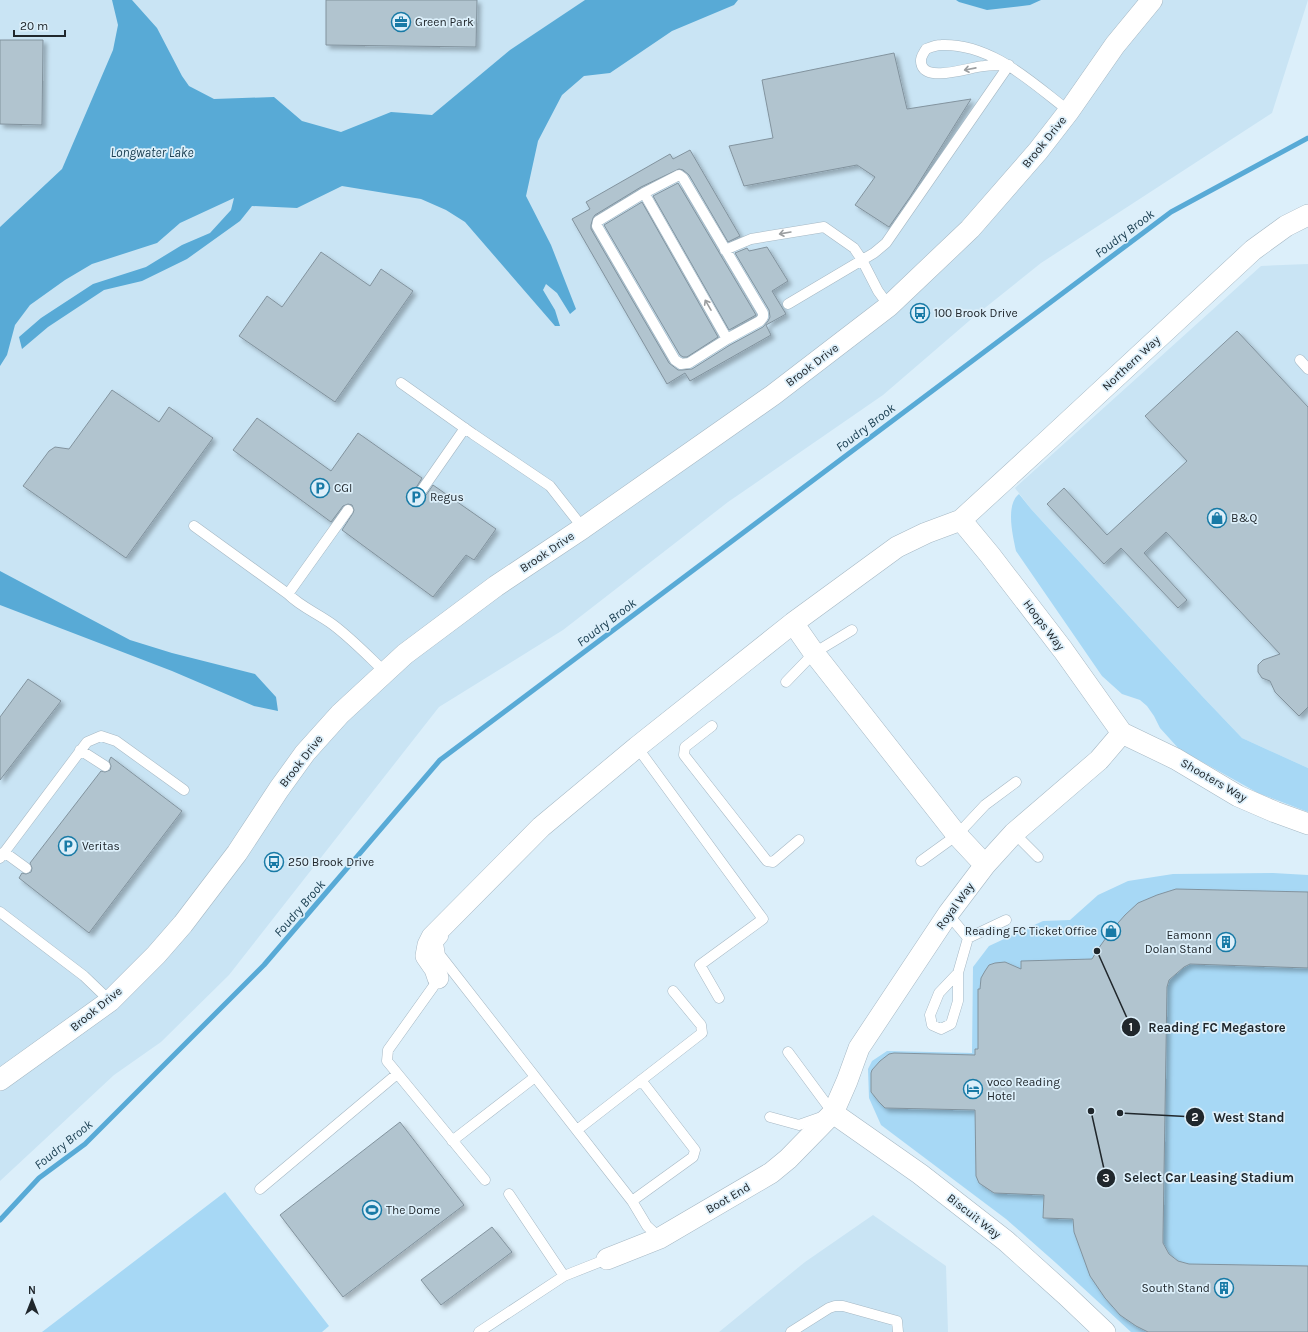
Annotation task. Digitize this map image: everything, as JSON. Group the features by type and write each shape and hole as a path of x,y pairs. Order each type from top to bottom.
{"street":[{"name":"Brook Drive","path":"1115,45 1135,0"},
{"name":"Brook Drive","path":"0,1080 110,1001 156,955 183,924 237,852 305,753 340,714 404,654 496,586 583,528 773,395 889,306 970,229 1038,151 1069,111 1115,45 1152,0"},
{"name":"Northern Way","path":"961,520 1253,250 1286,226 1308,215"},
{"path":"438,978 435,969 426,956 428,945 432,937 541,827 637,747 793,623 897,547 926,533 961,520"},
{"name":"Hoops Way","path":"961,520 990,555 1058,644 1122,733"},
{"path":"793,623 814,653 957,835 985,865"},
{"name":"Shooters Way","path":"1122,733 1176,759 1238,796 1308,824"},
{"name":"Royal Way","path":"833,1114 847,1082 859,1048 948,914 985,865 1014,833 1099,760 1122,733"},
{"name":"Boot End","path":"607,1259 660,1238 771,1173 788,1159 833,1114"},
{"name":"Biscuit Way","path":"833,1114 920,1174 1006,1241 1105,1332"}],"lane":[{"path":"1009,65 983,66 933,74 925,71 922,65 922,56 926,48 941,45 962,47 987,54 1009,65 1069,111"},
{"path":"788,304 874,253 886,243 1009,65"},
{"path":"679,175 683,178 763,313 764,317 760,322 727,339 689,363 681,364 675,360 598,230 598,221 644,194 679,175"},
{"path":"644,194 727,339"},
{"path":"725,250 751,240 824,227 854,248 878,291 889,306"},
{"path":"1300,360 1308,369"},
{"path":"402,383 550,486 583,528"},
{"path":"417,497 465,428"},
{"path":"288,594 348,510"},
{"path":"194,526 288,594 296,602 336,628 354,642 384,672"},
{"path":"786,682 814,653 852,630"},
{"path":"712,726 685,747 684,755 767,861 773,862 799,840"},
{"path":"26,868 2,855 87,742 101,736 116,741 184,790"},
{"path":"637,747 763,918 700,965 719,998"},
{"path":"80,750 104,766"},
{"path":"921,861 957,835 985,805 1016,782"},
{"path":"1014,833 1038,857"},
{"path":"0,912 84,976 110,1001"},
{"path":"948,914 968,938"},
{"path":"451,917 455,923 438,943 440,955 632,1202 647,1226 660,1238"},
{"path":"958,973 939,993 930,1015 932,1025 942,1029 951,1024 958,1001 958,973 968,938 1006,920"},
{"path":"438,978 388,1050 387,1061 485,1180"},
{"path":"577,1130 702,1033 702,1025 673,991"},
{"path":"770,1117 798,1126 833,1114 788,1052"},
{"path":"260,1189 397,1074"},
{"path":"452,1141 535,1077"},
{"path":"632,1202 693,1158 695,1150 642,1080"},
{"path":"509,1194 564,1276"},
{"path":"480,1332 564,1276 607,1259"},
{"path":"791,1332 829,1308 835,1306 843,1306 897,1321 898,1332"}],"shaded area":[{"name":"Green Park","path":"0,0 1308,0 1272,113 1041,263 976,315 883,395 728,502 563,630 439,707 229,975 161,1042 114,1075 0,1181"},
{"path":"1308,264 1308,768 1242,738 1031,509 1015,488 1261,266"},
{"path":"1019,494 1031,509 1242,738 1308,768 1308,812 1258,793 1179,749 1160,728 1147,706 1140,700 1122,694 1102,676 1016,551 1011,513 1012,505"},
{"path":"1273,873 1308,875 1308,1332 1131,1332 1006,1219 881,1125 869,1098 868,1069 872,1061 887,1051 972,1053 973,967 989,946 1043,921 1070,920 1098,895 1128,881 1173,874"},
{"path":"225,1192 329,1326 322,1332 42,1332"},
{"path":"873,1215 946,1266 948,1332 719,1332 805,1262"}],"water":[{"name":"Longwater Lake","path":"112,0 132,0 157,28 182,76 189,86 214,99 274,97 302,121 341,132 391,112 432,115 510,50 585,0 738,0 734,5 672,31 610,73 584,76 562,95 538,141 526,196 551,245 576,309 570,314 557,293 546,284 543,290 555,310 560,326 555,326 465,222 446,210 421,199 342,186 297,208 252,206 240,221 187,259 142,281 104,290 48,327 22,349 19,337 41,318 93,284 146,267 182,245 210,233 231,210 234,198 180,223 157,243 92,264 65,280 30,305 15,325 7,355 0,366 0,227 62,169 113,50 118,25"},
{"path":"956,0 1041,0 1030,5 987,10"},
{"path":"0,571 130,640 172,653 255,674 276,697 278,711 254,706 172,671 0,605"}],"building":[{"name":"Green Park","path":"326,0 477,0 476,47 326,45"},
{"path":"0,40 43,40 42,125 0,124"},
{"path":"894,53 907,109 971,99 910,197 889,227 855,205 875,177 857,165 744,186 729,146 773,138 762,80"},
{"path":"690,150 740,236 728,242 689,175 683,170 679,169 641,187 595,215 591,225 591,229 669,363 678,370 692,369 730,345 763,327 768,321 770,317 769,310 735,253 747,248 749,251 767,247 788,281 772,291 786,314 766,325 771,335 690,381 685,373 667,384 572,219 590,209 586,202 670,154 673,159"},
{"path":"678,183 756,315 729,330 653,196"},
{"path":"642,202 718,337 687,357 680,355 604,225"},
{"path":"321,252 370,286 381,269 413,291 335,402 239,336 267,296 282,307"},
{"name":"B&Q","path":"1237,331 1308,407 1308,707 1299,716 1275,692 1270,681 1262,678 1258,672 1258,665 1263,660 1280,654 1166,532 1144,553 1187,600 1178,608 1121,548 1104,564 1047,504 1064,488 1107,535 1187,461 1145,416"},
{"path":"112,390 159,422 169,407 213,438 126,558 23,486 49,451 55,447 69,449"},
{"path":"257,418 331,471 358,433 422,478 411,496 414,503 422,501 433,485 496,529 474,560 466,555 433,597 342,530 353,513 354,510 352,505 348,504 343,506 331,522 233,450"},
{"path":"28,679 61,701 0,780 0,717"},
{"name":"Veritas","path":"111,757 182,811 89,933 19,878 22,873 26,874 31,872 32,868 30,863 101,771 105,772 110,770 111,766 109,761"},
{"path":"1176,889 1308,892 1308,968 1190,964 1184,967 1169,980 1167,987 1163,1243 1169,1254 1178,1261 1189,1264 1308,1266 1308,1332 1148,1332 1136,1326 1120,1315 1105,1298 1090,1276 1074,1232 1073,1219 1043,1218 1044,1195 994,1193 979,1183 976,1176 975,1110 885,1108 871,1092 872,1070 889,1054 975,1055 975,1049 978,1049 978,989 980,989 981,978 989,965 1005,962 1021,969 1021,961 1092,959 1111,931 1138,903"},
{"name":"The Dome","path":"400,1122 464,1205 343,1297 280,1215"},
{"path":"492,1227 512,1252 441,1305 421,1280"}],"waterway":[{"name":"Foudry Brook","path":"0,1220 39,1178 85,1144 264,965 440,760 1171,212 1308,138"}],"place":[{"name":"Green Park","path":"401,22"},
{"name":"100 Brook Drive","path":"920,313"},
{"name":"CGI","path":"320,488"},
{"name":"Regus","path":"416,497"},
{"name":"B&Q","path":"1217,518"},
{"name":"Veritas","path":"68,846"},
{"name":"250 Brook Drive","path":"274,862"},
{"name":"Reading FC Ticket Office","path":"1111,931"},
{"name":"Eamonn Dolan Stand","path":"1226,942"},
{"name":"Reading FC Megastore","path":"1097,951"},
{"name":"voco Reading Hotel","path":"973,1089"},
{"name":"Select Car Leasing Stadium","path":"1091,1111"},
{"name":"West Stand","path":"1120,1113"},
{"name":"The Dome","path":"372,1210"},
{"name":"South Stand","path":"1224,1288"}]}
